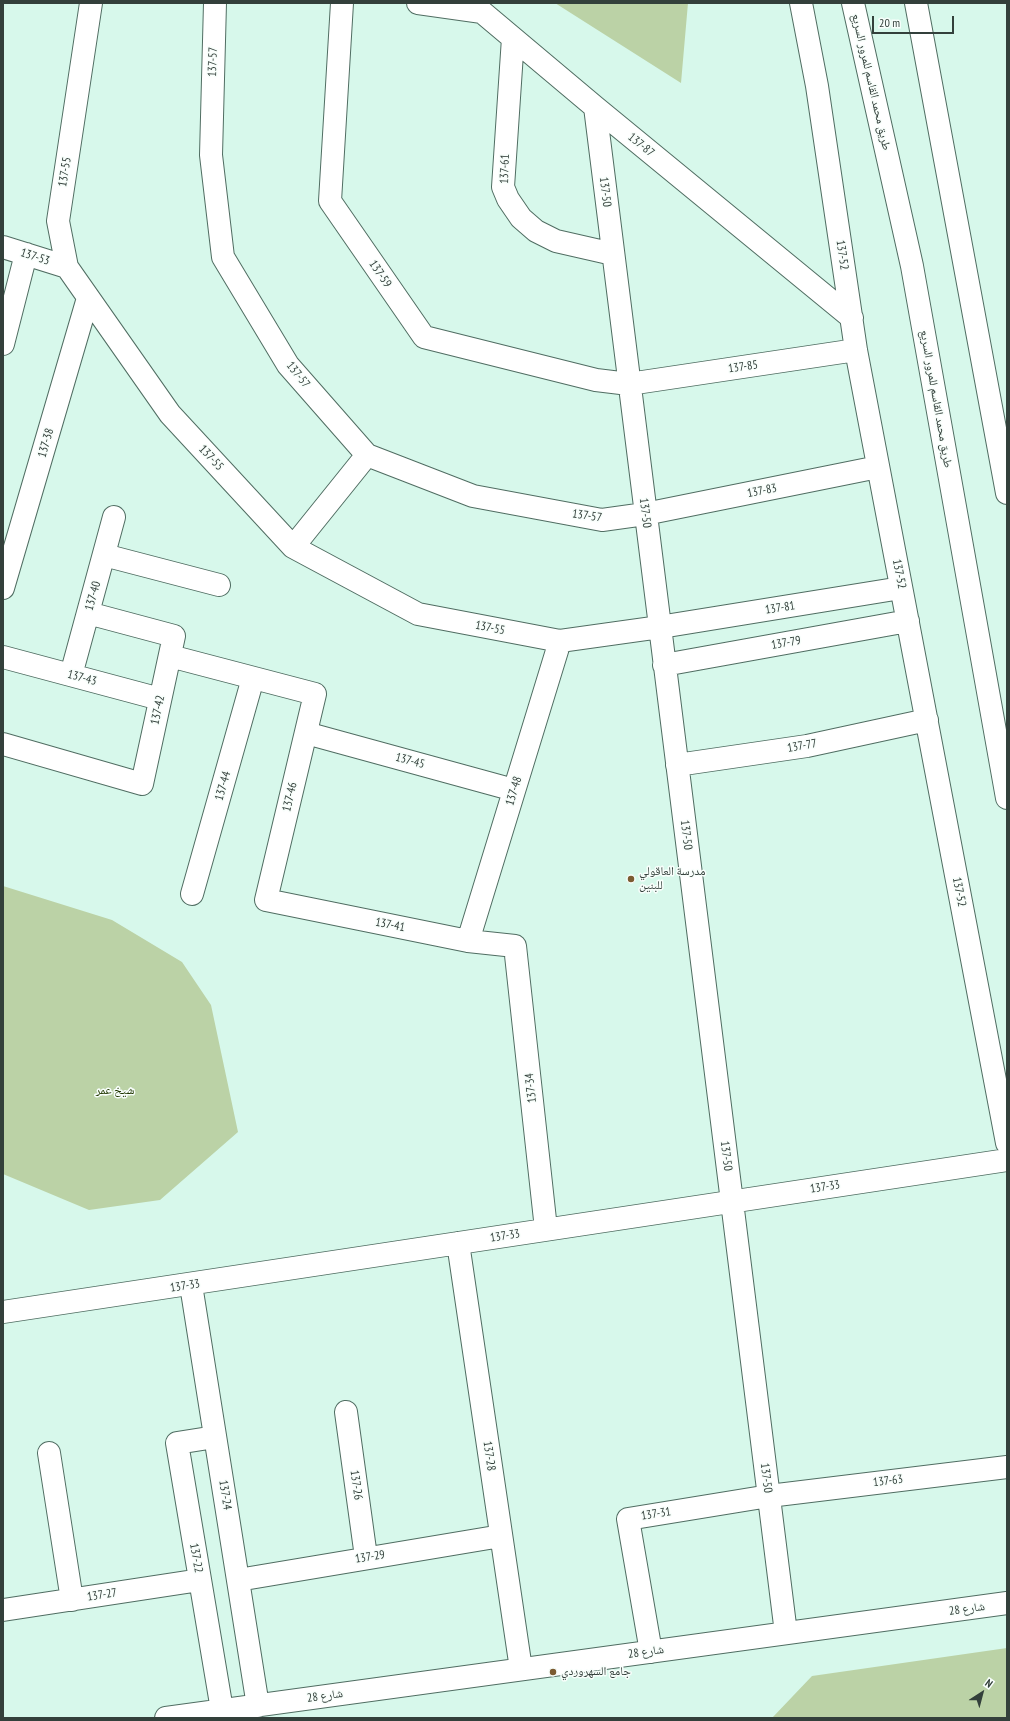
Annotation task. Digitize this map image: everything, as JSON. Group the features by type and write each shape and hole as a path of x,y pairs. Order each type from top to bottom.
{"main road":[{"name":"137-55","path":"91,3 58,221 67,267 170,414 293,547 418,614 560,641 660,627"},
{"name":"137-57","path":"215,3 210,155 223,257 288,365 367,455 473,496 602,520 645,514"},
{"name":"137-59","path":"342,3 330,201 424,337 596,380 629,384"},
{"name":"137-87","path":"418,3 482,12 852,318"},
{"name":"137-52","path":"801,3 817,86 856,350 1007,1143"},
{"name":"طريق محمد القاسم للمرور السريع","path":"853,3 912,266 1007,798"},
{"path":"916,3 1007,493"},
{"name":"137-61","path":"513,38 503,187 508,199 521,218 536,231 556,241 613,254"},
{"name":"137-50","path":"595,107 786,1634"},
{"name":"137-53","path":"3,247 67,267"},
{"path":"3,344 26,254"},
{"name":"137-38","path":"4,578 88,298"},
{"name":"137-85","path":"629,384 856,350"},
{"path":"293,547 367,455"},
{"name":"137-83","path":"645,514 878,467"},
{"name":"137-40","path":"71,675 114,517"},
{"path":"104,555 219,585"},
{"name":"137-81","path":"660,627 901,588"},
{"path":"88,613 253,678"},
{"name":"137-79","path":"664,665 908,622"},
{"name":"137-48","path":"468,941 560,641"},
{"name":"137-42","path":"3,744 142,784 172,646"},
{"name":"137-43","path":"3,657 160,699"},
{"name":"137-46","path":"253,678 315,694 266,900"},
{"name":"137-44","path":"192,894 253,678"},
{"name":"137-77","path":"677,766 807,746 926,720"},
{"name":"137-45","path":"306,733 514,790"},
{"name":"137-41","path":"266,900 468,941 515,946"},
{"name":"137-34","path":"515,946 546,1229"},
{"name":"137-33","path":"3,1312 191,1285 546,1229 1007,1160"},
{"name":"137-28","path":"458,1243 521,1669"},
{"name":"137-24","path":"191,1285 258,1706"},
{"name":"137-26","path":"346,1412 366,1557"},
{"name":"137-22","path":"216,1437 177,1443 222,1710"},
{"path":"49,1453 72,1600"},
{"name":"137-63","path":"769,1496 1007,1467"},
{"name":"137-31","path":"651,1652 628,1519 769,1496"},
{"name":"137-29","path":"238,1580 366,1557 501,1536"},
{"name":"137-27","path":"3,1610 200,1580"},
{"name":"شارع 28","path":"166,1718 1007,1603"}],"green space":[{"path":"555,3 688,3 681,83"},
{"name":"شيخ عمر","path":"3,886 112,920 182,962 211,1005 238,1132 160,1200 89,1210 3,1174"},
{"path":"1007,1648 1007,1718 772,1718 812,1676"}],"place":[{"name":"مدرسة العاقولي للبنين","path":"631,879"},
{"name":"جامع السهروردي","path":"553,1672"}]}
